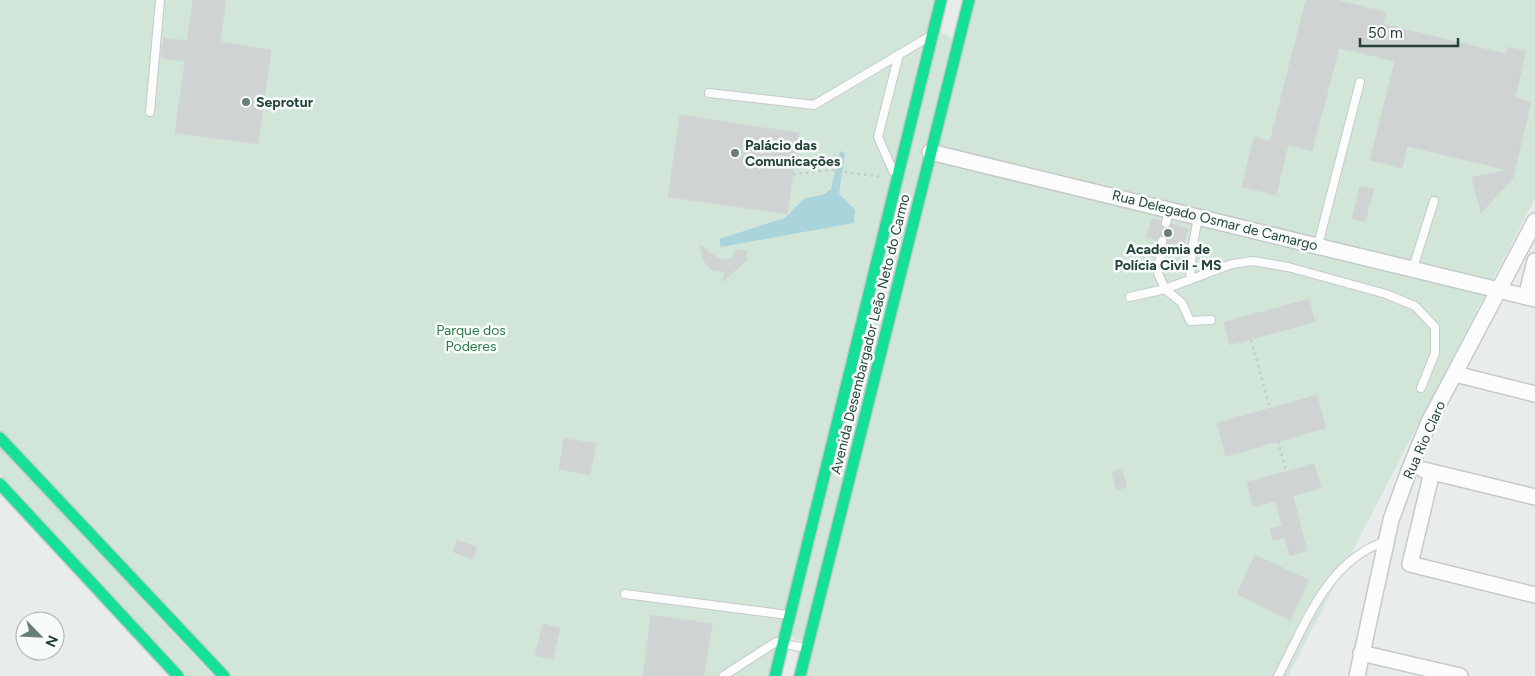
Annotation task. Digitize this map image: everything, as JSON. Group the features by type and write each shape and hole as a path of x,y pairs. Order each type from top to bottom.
{"main road":[{"name":"Avenida Desembargador Leão Neto do Carmo","path":"800,676 930,152 949,24 941,0"},
{"name":"Avenida Desembargador Leão Neto do Carmo","path":"775,676 933,34 949,24 969,0"},
{"path":"0,438 54,507 224,676"},
{"path":"0,484 178,676"},
{"path":"35,522 54,507"}],"street":[{"name":"Rua Delegado Osmar de Camargo","path":"930,152 1168,216 1198,217 1531,298"},
{"name":"Rua Rio Claro","path":"1357,676 1391,520 1410,468 1429,422 1535,221"},
{"path":"1531,298 1535,261"},
{"path":"1454,374 1535,394"},
{"path":"1410,468 1535,497"},
{"path":"1432,472 1410,564 1535,596"},
{"path":"1361,653 1460,676"}],"lane":[{"path":"150,112 160,0"},
{"path":"709,93 814,105 933,34"},
{"path":"897,179 878,137 899,54"},
{"path":"1318,245 1360,82"},
{"path":"1413,268 1434,201"},
{"path":"1190,280 1192,250 1198,217"},
{"path":"1162,241 1158,273 1165,289 1182,303 1190,321 1211,320"},
{"path":"1130,297 1165,289 1232,264 1253,261 1288,267 1377,291 1415,306 1435,327 1435,353 1421,388"},
{"path":"1278,676 1321,594 1345,563 1371,546 1387,541"},
{"path":"625,594 790,615"},
{"path":"723,676 776,642 807,648"}],"path":[{"path":"793,174 832,170 897,179"},
{"path":"1251,340 1270,408"},
{"path":"1278,441 1286,471"}],"green space":[{"name":"Parque dos Poderes","path":"0,0 941,0 775,676 224,676 0,438"},
{"path":"969,0 1535,0 1535,198 1288,676 800,676"},
{"path":"938,33 946,34 952,39 804,639 797,640 790,635"},
{"path":"0,447 213,676 184,676 0,474"}],"water":[{"path":"840,151 845,153 839,194 855,210 854,223 721,247 719,239 785,218 805,198 823,195 831,189"}],"building":[{"name":"Seprotur","path":"193,0 226,0 220,42 271,50 258,144 175,133 185,61 161,58 164,38 187,41"},
{"path":"1306,0 1336,0 1386,12 1383,24 1506,54 1507,47 1526,51 1515,98 1531,102 1513,178 1481,213 1472,177 1508,170 1407,146 1402,168 1370,160 1395,61 1339,48 1312,151 1288,145 1276,195 1242,187 1254,137 1270,141"},
{"name":"Palácio das Comunicações","path":"680,115 799,133 787,214 668,197"},
{"path":"1360,186 1374,189 1365,222 1352,219"},
{"name":"Academia de Polícia Civil - MS","path":"1152,219 1161,221 1164,228 1171,224 1188,229 1183,247 1167,243 1167,238 1163,236 1157,240 1147,237"},
{"path":"700,245 720,260 732,259 736,250 747,251 745,259 748,259 722,282 726,272 711,270 704,261"},
{"path":"1309,299 1315,322 1230,345 1224,322"},
{"path":"1317,395 1326,428 1226,456 1217,423"},
{"path":"564,438 596,444 590,475 559,469"},
{"path":"1314,464 1321,488 1293,496 1307,551 1290,556 1285,537 1273,540 1270,529 1282,525 1275,501 1253,507 1247,482"},
{"path":"1122,469 1127,487 1116,490 1112,472"},
{"path":"457,540 477,547 473,559 453,552"},
{"path":"1255,555 1309,580 1290,620 1237,594"},
{"path":"651,615 712,624 704,676 643,676"},
{"path":"543,624 560,628 553,659 535,655"}],"traffic: fast":[{"path":"775,676 941,0"},
{"path":"800,676 969,0"},
{"path":"0,438 224,676"},
{"path":"0,484 178,676"}],"place":[{"name":"Seprotur","path":"246,102"},
{"name":"Palácio das Comunicações","path":"735,153"},
{"name":"Academia de Polícia Civil - MS","path":"1168,233"}]}
